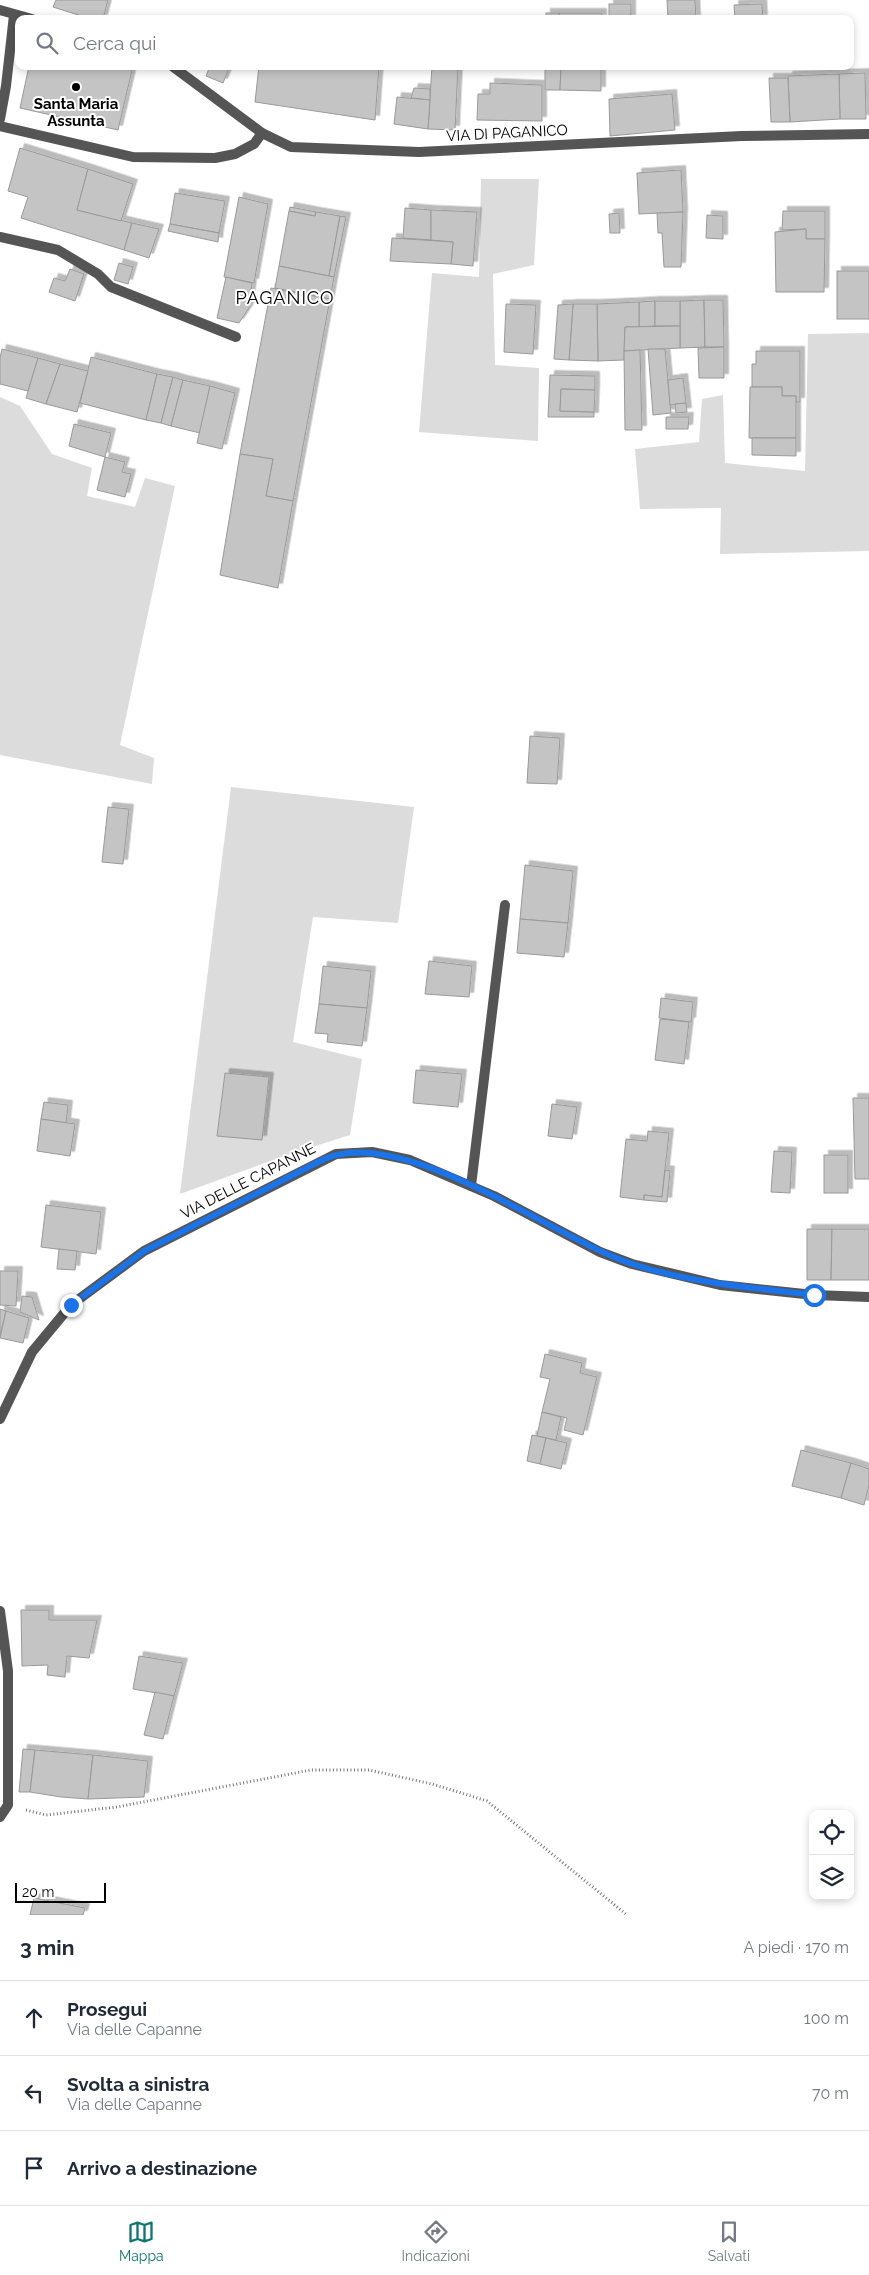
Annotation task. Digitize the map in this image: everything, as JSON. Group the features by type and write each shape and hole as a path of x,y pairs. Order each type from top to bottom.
{"street":[{"path":"0,10 14,15 6,86 0,119"},
{"name":"VIA DI PAGANICO","path":"177,70 262,133 291,147 419,152 742,136 869,134"},
{"path":"0,126 133,157 216,158 235,154 254,144 262,133"},
{"path":"0,237 58,250 98,274 111,286 236,337"},
{"path":"471,1186 505,905"},
{"name":"VIA DELLE CAPANNE","path":"0,1419 32,1352 71,1305 144,1251 336,1154 372,1152 410,1160 471,1186 600,1252 632,1264 720,1285 814,1295 869,1298"},
{"path":"0,1611 8,1670 8,1805 0,1816"}],"path":[{"path":"8,1805 46,1814 117,1807 311,1770 369,1770 432,1784 487,1802 627,1915"}],"shaded area":[{"path":"481,179 539,179 534,265 493,274 495,365 539,368 538,441 419,432 432,273 479,277"},
{"path":"869,333 869,551 720,554 721,508 640,509 635,449 699,442 702,399 723,395 725,463 805,471 808,334"},
{"path":"0,397 20,406 52,454 92,468 87,496 135,507 145,478 175,486 120,745 154,758 152,784 0,755"},
{"path":"231,787 414,807 398,923 313,917 293,1042 362,1059 350,1135 281,1157 180,1194"}],"building":[{"path":"56,0 108,0 104,15 78,15 53,7"},
{"path":"667,0 695,0 696,15 668,15"},
{"path":"609,4 631,4 631,15 609,15"},
{"path":"762,4 763,15 735,15 734,5"},
{"path":"546,13 559,13 559,15 546,15"},
{"path":"559,13 602,13 602,15 559,15"},
{"name":"Santa Maria Assunta","path":"28,70 132,70 118,130 20,108"},
{"path":"208,70 228,70 223,83 206,76"},
{"path":"259,70 379,70 375,120 255,102"},
{"path":"432,70 458,70 455,130 428,129"},
{"path":"545,70 561,70 560,90 545,90"},
{"path":"561,70 601,70 601,91 560,90"},
{"path":"865,73 866,119 840,119 839,74"},
{"path":"839,74 840,119 790,122 788,76"},
{"path":"769,78 788,78 790,122 771,122"},
{"path":"490,83 542,85 542,121 477,120 478,94 490,94"},
{"path":"414,88 430,89 430,100 411,98"},
{"path":"672,94 675,130 610,136 609,99"},
{"path":"397,97 430,100 428,129 394,124"},
{"path":"20,148 88,169 77,210 132,223 124,250 21,218 28,197 8,191"},
{"path":"88,169 133,184 121,221 77,210"},
{"path":"681,170 683,212 639,214 637,173"},
{"path":"175,193 225,201 219,233 170,224"},
{"path":"239,197 268,204 254,283 224,277"},
{"path":"290,207 316,212 315,216 289,211"},
{"path":"405,208 431,210 431,240 403,238"},
{"path":"431,210 477,212 473,266 451,264 453,242 431,240"},
{"path":"289,211 315,216 316,212 340,216 329,276 279,266"},
{"path":"783,211 825,211 825,239 806,239 806,229 782,230"},
{"path":"683,212 681,267 664,267 662,233 658,233 657,213"},
{"path":"619,213 620,233 610,233 609,214"},
{"path":"707,215 723,216 723,239 706,238"},
{"path":"340,216 346,217 334,277 329,276"},
{"path":"132,223 159,229 149,258 124,250"},
{"path":"170,224 219,233 218,242 168,231"},
{"path":"806,229 806,239 825,239 824,292 776,292 775,232"},
{"path":"392,238 453,242 451,264 390,261"},
{"path":"119,263 133,267 128,284 114,280"},
{"path":"279,266 334,277 330,299 275,288"},
{"path":"70,269 84,274 75,301 49,292 54,278 65,281"},
{"path":"837,271 869,271 869,319 837,319"},
{"path":"226,277 252,283 249,308 239,323 217,318"},
{"path":"271,288 330,299 293,501 266,496 273,459 240,454"},
{"path":"704,300 705,347 680,348 680,301"},
{"path":"704,300 723,300 724,347 705,347"},
{"path":"655,301 655,326 639,327 639,302"},
{"path":"655,301 680,301 680,326 655,326"},
{"path":"639,302 639,327 625,327 624,360 598,361 597,304"},
{"path":"506,304 536,305 533,354 504,352"},
{"path":"573,304 597,304 598,361 569,360"},
{"path":"573,304 569,360 554,359 558,305"},
{"path":"680,326 680,348 624,351 625,327"},
{"path":"724,347 724,378 699,378 698,348"},
{"path":"2,349 38,358 28,391 0,384"},
{"path":"648,349 665,349 671,413 653,415"},
{"path":"640,350 642,430 625,430 624,351"},
{"path":"756,351 800,351 800,402 796,402 796,396 782,396 782,387 752,387 752,364 756,364"},
{"path":"91,357 157,374 146,420 80,403"},
{"path":"38,358 60,364 46,404 26,398"},
{"path":"60,364 88,371 77,412 46,404"},
{"path":"157,374 173,377 161,423 146,420"},
{"path":"550,375 595,376 595,390 561,389 560,411 594,412 594,417 548,417"},
{"path":"173,377 183,380 171,426 161,423"},
{"path":"683,378 686,403 670,405 668,380"},
{"path":"183,380 210,386 200,433 171,426"},
{"path":"210,386 235,393 222,449 197,443"},
{"path":"750,387 782,387 782,396 796,396 796,438 749,438"},
{"path":"561,389 595,390 594,412 560,411"},
{"path":"686,403 687,412 676,413 675,404"},
{"path":"666,417 689,417 688,429 666,429"},
{"path":"74,424 111,433 105,457 69,446"},
{"path":"752,438 796,438 796,456 752,455"},
{"path":"240,454 273,459 266,496 293,501 278,588 220,575"},
{"path":"105,457 125,462 122,472 131,474 125,497 97,490"},
{"path":"530,736 560,738 557,784 527,783"},
{"path":"108,807 129,809 123,864 102,862"},
{"path":"525,865 573,871 568,923 520,919"},
{"path":"520,919 568,923 564,957 517,953"},
{"path":"429,961 472,966 469,997 425,994"},
{"path":"323,966 371,971 367,1008 319,1004"},
{"path":"661,998 693,1002 691,1022 659,1018"},
{"path":"319,1004 367,1008 362,1046 327,1042 328,1034 315,1033"},
{"path":"660,1019 689,1022 684,1064 655,1060"},
{"path":"416,1070 462,1074 458,1107 413,1103"},
{"path":"225,1073 269,1077 262,1140 217,1136"},
{"path":"853,1098 869,1098 869,1179 855,1179"},
{"path":"44,1102 68,1105 66,1123 41,1119"},
{"path":"552,1104 577,1107 572,1139 548,1136"},
{"path":"41,1119 75,1124 70,1156 37,1151"},
{"path":"648,1131 669,1133 662,1197 644,1195 644,1200 620,1197 626,1139 647,1141"},
{"path":"774,1151 792,1152 790,1193 771,1192"},
{"path":"824,1155 848,1155 848,1193 824,1193"},
{"path":"665,1170 670,1171 667,1202 644,1200 644,1195 662,1197"},
{"path":"46,1205 101,1212 96,1254 41,1247"},
{"path":"807,1229 832,1229 831,1280 807,1280"},
{"path":"832,1229 869,1229 869,1280 831,1280"},
{"path":"59,1249 77,1251 75,1270 57,1269"},
{"path":"0,1271 18,1271 16,1306 0,1305"},
{"path":"22,1296 32,1297 39,1320 20,1312"},
{"path":"0,1309 6,1311 0,1336"},
{"path":"6,1311 29,1318 23,1343 0,1338"},
{"path":"545,1354 582,1363 580,1373 597,1377 583,1435 564,1430 567,1418 542,1412 550,1379 540,1377"},
{"path":"542,1412 561,1417 556,1440 537,1436"},
{"path":"532,1435 546,1438 540,1464 527,1461"},
{"path":"546,1438 567,1443 561,1469 540,1464"},
{"path":"801,1450 851,1463 841,1498 792,1486"},
{"path":"851,1463 869,1469 869,1485 864,1505 841,1498"},
{"path":"21,1610 49,1610 49,1620 97,1620 89,1658 67,1656 65,1677 47,1675 48,1665 22,1666"},
{"path":"139,1656 183,1663 174,1696 133,1689"},
{"path":"155,1692 174,1696 163,1739 144,1735"},
{"path":"23,1749 35,1750 30,1792 19,1792"},
{"path":"35,1750 93,1755 88,1799 30,1792"},
{"path":"93,1755 148,1761 144,1797 88,1799"},
{"path":"34,1898 85,1908 83,1915 30,1915"}],"place":[{"name":"Santa Maria Assunta","path":"76,87"}],"district":[{"name":"PAGANICO","path":"285,297"}],"route":[{"path":"71,1305 144,1251 324,1159 336,1154 364,1151 410,1160 494,1196 600,1252 632,1264 720,1285 814,1295"}]}
